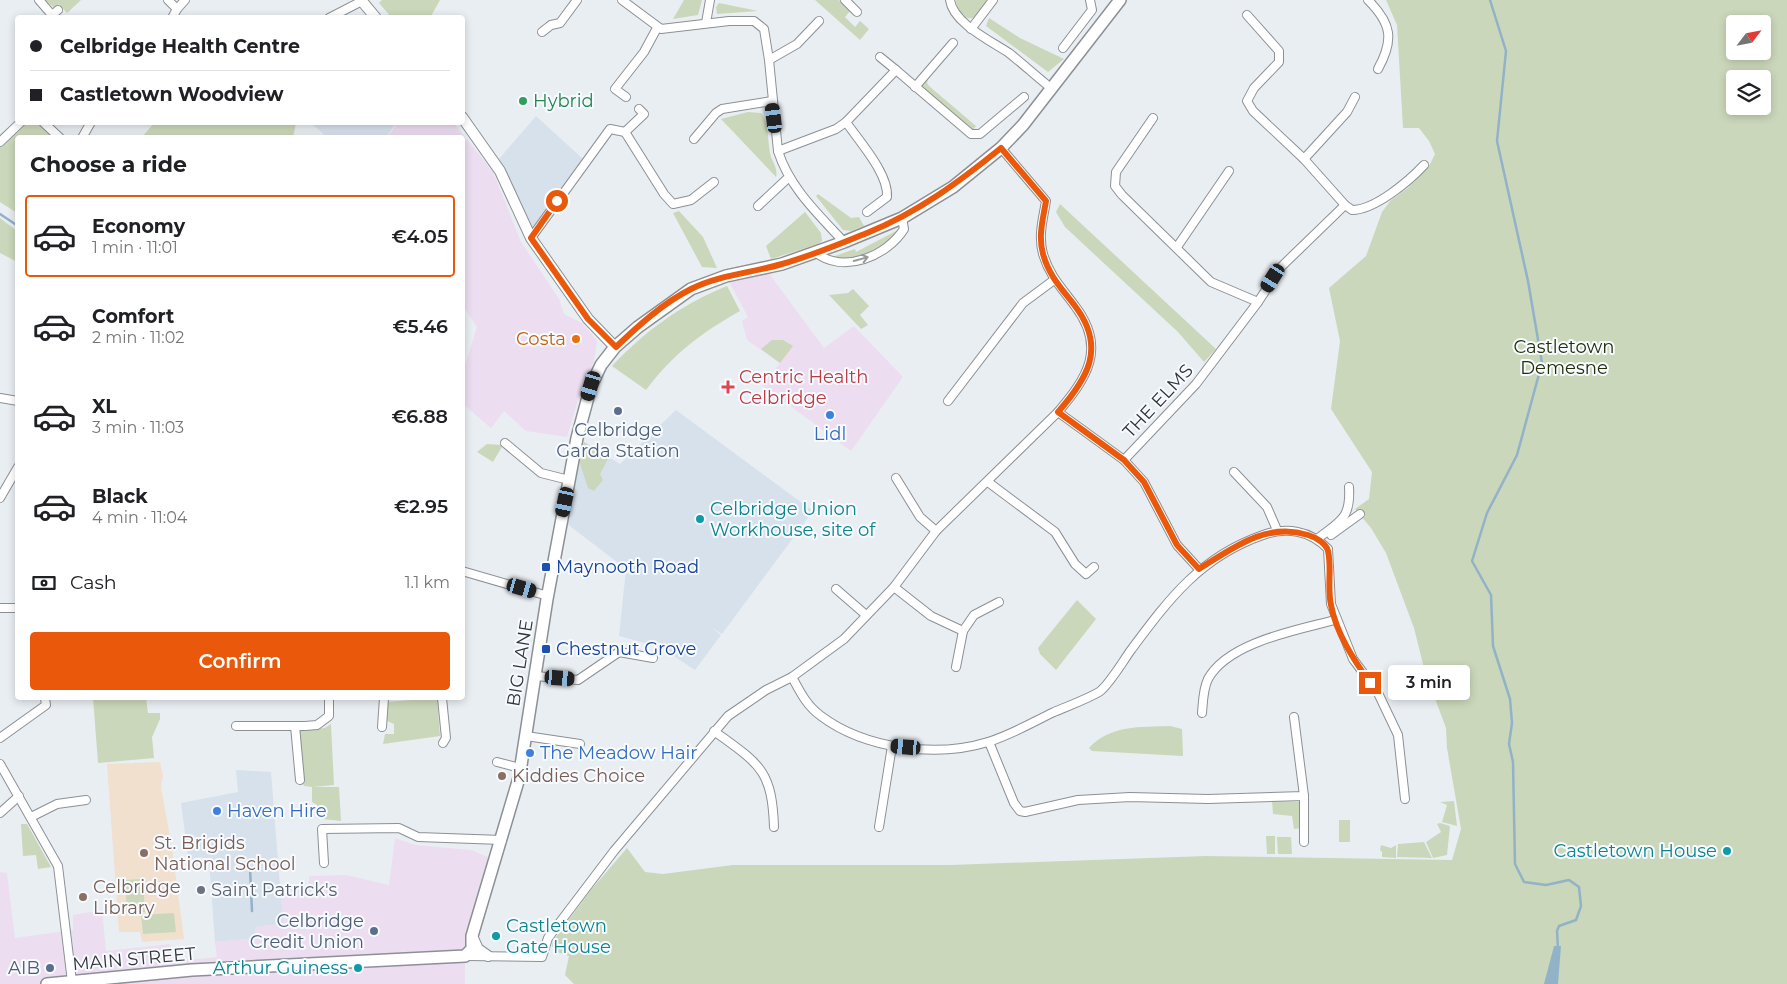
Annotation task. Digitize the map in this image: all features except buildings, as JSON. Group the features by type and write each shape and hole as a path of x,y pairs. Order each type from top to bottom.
{"main road":[{"path":"616,347 655,314 691,289 726,276 782,264 844,242 902,218 953,187 1001,148 1023,125 1120,0"},
{"name":"BIG LANE","path":"465,956 472,950 472,936 502,840 520,768 548,596 577,438 591,386 601,365 616,347"},
{"name":"MAIN STREET","path":"47,984 192,970 465,956"}],"street":[{"path":"39,0 55,12"},
{"path":"168,0 177,8"},
{"path":"174,15 184,0"},
{"path":"542,32 550,25 560,24 577,0"},
{"path":"622,0 657,28 754,21 764,29 770,60 772,101 778,151 789,177 844,242"},
{"path":"706,23 710,0"},
{"path":"845,0 857,12"},
{"path":"950,0 957,15 971,29 1009,54 1051,88"},
{"path":"971,29 993,0"},
{"path":"1062,48 1092,10 1090,0"},
{"path":"1368,0 1384,19 1390,35 1386,54 1378,69"},
{"path":"335,15 362,1 374,15"},
{"path":"1247,15 1279,51 1280,56 1278,62 1250,94 1248,101 1253,110 1304,159 1345,205 1352,210 1369,207 1414,175 1424,164"},
{"path":"770,60 797,44 819,21"},
{"path":"626,97 615,89 644,52 657,28"},
{"path":"915,87 953,43"},
{"path":"880,57 972,134 980,134 1024,97"},
{"path":"778,151 836,129 846,122 896,70"},
{"path":"1304,159 1347,112 1355,97"},
{"path":"694,139 716,113 722,109 772,101"},
{"path":"625,132 644,114 639,109"},
{"path":"1153,118 1116,172 1115,186 1211,282 1258,302"},
{"path":"465,121 500,171 531,238 588,319 616,347"},
{"path":"846,122 883,177 888,188 887,197 867,212"},
{"path":"0,142 18,125"},
{"path":"46,125 57,135"},
{"path":"531,238 610,129 625,132 664,194 673,204 691,200 714,182"},
{"path":"465,956 542,957 548,938 614,851 683,772 714,731 728,716 766,690 792,677 844,640 894,587 936,531 1058,412 1087,373 1092,351 1084,320 1054,280 1043,254 1040,236 1046,201 1001,148"},
{"path":"1177,247 1229,171"},
{"path":"758,206 789,177"},
{"name":"THE ELMS","path":"1124,460 1196,384 1258,302 1281,266 1345,205"},
{"path":"815,252 825,260 838,263 872,256 887,248 898,239 904,229 902,218"},
{"path":"948,401 1023,303 1054,280"},
{"path":"0,398 15,400"},
{"path":"1058,412 1124,460 1144,482 1177,545 1199,569"},
{"path":"505,443 541,473 569,480"},
{"path":"0,498 4,486 15,470"},
{"path":"1234,472 1267,507 1277,530"},
{"path":"896,478 920,517 936,531"},
{"path":"988,482 1055,532 1075,564 1086,574 1094,567"},
{"path":"1319,541 1343,519 1350,506 1349,487"},
{"path":"1319,541 1360,514"},
{"path":"792,677 802,697 820,716 850,734 892,746 938,749 989,742 1100,691 1167,603 1199,569 1240,543 1277,530 1299,532 1319,541 1328,549 1331,604 1353,659 1378,693 1398,735 1405,799"},
{"path":"465,572 548,596"},
{"path":"894,587 931,616 963,631"},
{"path":"836,589 866,615"},
{"path":"956,666 963,631 974,614 999,602"},
{"path":"0,608 15,608"},
{"path":"1202,713 1207,680 1215,668 1257,642 1336,620"},
{"path":"536,676 578,680 619,652 653,658"},
{"path":"0,738 46,705 46,700"},
{"path":"236,726 317,725 329,716 328,700"},
{"path":"382,727 384,700"},
{"path":"442,700 446,738 443,743"},
{"path":"1294,717 1304,796 1304,842"},
{"path":"295,726 300,780"},
{"path":"714,731 747,754 764,776 773,800 774,828"},
{"path":"526,736 580,744"},
{"path":"989,742 1014,803 1020,810 1025,812 1040,811 1070,802 1125,797 1208,799 1304,796"},
{"path":"879,828 892,746"},
{"path":"497,762 520,768"},
{"path":"0,764 31,816 59,869 72,982"},
{"path":"0,813 19,796"},
{"path":"31,816 57,804 86,800"},
{"path":"324,863 321,826 399,828 418,837 502,840"},
{"path":"472,936 478,949 488,956"}],"shaded area":[{"path":"536,116 583,159 533,228 499,159"},
{"path":"313,125 395,125 387,135 325,135"},
{"path":"397,125 456,125 464,135 389,135"},
{"path":"465,137 493,172 521,242 559,299 564,314 582,323 597,341 594,361 579,396 567,437 526,431 504,411 491,428 465,406 465,366 477,327 465,309"},
{"path":"765,268 824,348 854,326 903,377 851,451 762,385 780,363 747,340 742,321 748,317 726,276"},
{"path":"676,410 813,511 722,634 711,627 721,635 695,670 660,647 619,636 626,569 566,523 584,442 620,464"},
{"name":"St. Brigids National School","path":"160,762 163,776 161,787 172,848 184,939 142,942 140,932 119,932 107,764"},
{"path":"236,770 271,772 283,924 255,927 256,938 215,942 209,861 201,857 195,858 189,864 181,803 238,792"},
{"path":"395,838 415,845 471,850 495,860 465,956 465,984 0,984 0,872 7,873 15,938 73,930 73,915 102,910 106,951 170,944 172,959 198,959 217,957 215,942 256,938 255,927 282,924 280,886 309,885 309,876 346,875 389,885"}],"green space":[{"path":"44,0 81,0 67,13 59,4 55,8"},
{"path":"382,0 440,0 432,15 389,15 379,3"},
{"path":"684,0 702,0 698,15 673,19"},
{"path":"815,0 839,0 851,10 845,17 855,27 860,21 869,29 860,40"},
{"path":"956,0 987,0 975,17 968,18 962,13"},
{"name":"Castletown Demesne","path":"1386,0 1787,0 1787,984 574,984 565,975 569,956 557,952 552,946 553,941 591,890 627,848 645,872 663,874 733,865 950,865 1206,856 1452,860 1461,829 1447,748 1446,728 1425,672 1414,628 1386,553 1371,528 1355,509 1369,499 1372,472 1331,409 1340,341 1329,288 1366,256 1382,212 1391,200 1408,188 1430,164 1435,154 1429,141 1419,128 1403,128 1397,25"},
{"path":"719,3 758,11 717,14 716,7"},
{"path":"989,18 1020,38 1064,59 1048,72 986,26"},
{"path":"929,75 927,83 929,86 976,126 973,130 923,88 923,82"},
{"path":"748,112 761,113 764,118 771,157 776,169 776,177 721,119"},
{"path":"24,125 40,125 53,135 15,135 15,212 0,202 0,146"},
{"path":"152,125 296,125 293,135 144,135"},
{"path":"818,194 851,218 859,217 864,226 851,231 843,230 816,196"},
{"path":"1060,204 1216,349 1204,362 1178,332 1065,227 1056,212"},
{"path":"679,211 703,237 717,268 702,267 673,213"},
{"path":"805,212 821,233 822,241 771,259 766,246"},
{"path":"0,218 15,229 15,261 0,253"},
{"path":"898,230 886,244 868,254 848,259 829,258 855,249 856,252"},
{"path":"727,286 740,311 688,345 656,377 646,390 612,366 638,341 665,320 695,301"},
{"path":"853,289 869,306 860,315 868,325 861,329 829,295 848,293"},
{"path":"772,340 783,340 793,346 780,363 761,349"},
{"path":"584,442 609,457 600,474 603,480 594,491 588,488 579,461"},
{"path":"487,444 503,445 493,462 477,452"},
{"path":"1077,600 1096,619 1056,670 1040,654 1038,648"},
{"path":"93,700 146,700 148,713 160,713 160,719 152,737 154,758 98,763"},
{"path":"437,700 440,736 383,744 385,734 394,734 394,724 387,721 385,716 387,702"},
{"path":"331,724 334,785 313,787 339,787 341,821 323,819 317,805 312,802 312,787 304,786 301,780 299,731 325,728"},
{"path":"1170,726 1182,729 1183,756 1092,751 1089,748 1097,740 1116,731 1137,727"},
{"path":"1272,801 1300,802 1301,828 1294,829 1292,816 1273,814"},
{"path":"1454,801 1457,826 1442,822 1447,805 1440,802"},
{"path":"1339,820 1350,820 1350,842 1339,842"},
{"path":"21,824 27,824 51,867 38,869 36,855 23,856"},
{"path":"1437,824 1450,826 1447,855 1433,858 1426,842 1441,832"},
{"path":"1266,836 1275,836 1275,854 1267,854"},
{"path":"1277,837 1291,837 1292,854 1278,854"},
{"path":"1424,842 1432,858 1397,857 1398,844"},
{"path":"1381,845 1391,848 1396,845 1396,858 1382,857"},
{"path":"143,879 145,912 127,914 125,880"},
{"path":"174,913 176,932 143,934 141,915"}],"water":[{"path":"1554,946 1561,946 1558,984 1544,984"}],"waterway":[{"path":"1490,0 1506,51 1497,141 1528,281 1542,363 1517,455 1487,513 1472,561 1491,595 1493,646 1510,699 1512,723 1509,744 1513,762 1515,864 1524,882 1546,885 1569,880 1579,887 1581,906 1576,920 1559,926 1557,931 1558,949"},
{"path":"0,214 15,224"},
{"path":"250,868 252,911"}],"place":[{"name":"Hybrid","path":"523,101"},
{"name":"Costa","path":"576,339"},
{"name":"Centric Health Celbridge","path":"728,387"},
{"name":"Celbridge Garda Station","path":"618,411"},
{"name":"Lidl","path":"830,415"},
{"name":"Celbridge Union Workhouse, site of","path":"700,519"},
{"name":"Maynooth Road","path":"546,567"},
{"name":"Chestnut Grove","path":"546,649"},
{"name":"The Meadow Hair","path":"530,753"},
{"name":"Kiddies Choice","path":"502,776"},
{"name":"Haven Hire","path":"217,811"},
{"name":"Castletown House","path":"1727,851"},
{"name":"St. Brigids National School","path":"144,853"},
{"name":"Saint Patrick's","path":"201,890"},
{"name":"Celbridge Library","path":"83,897"},
{"name":"Celbridge Credit Union","path":"374,931"},
{"name":"Castletown Gate House","path":"496,936"},
{"name":"AIB","path":"50,968"},
{"name":"Arthur Guiness","path":"358,968"}],"route":[{"path":"557,201 531,238 588,319 616,347 638,327 691,289 726,276 782,264 868,233 902,218 953,187 1001,148 1046,201 1040,236 1043,254 1054,280 1084,320 1089,335 1092,351 1087,373 1074,393 1058,412 1124,460 1144,482 1177,545 1199,569 1240,543 1277,530 1299,532 1313,536 1321,542 1328,549 1331,604 1336,620 1353,659 1370,683"}]}
